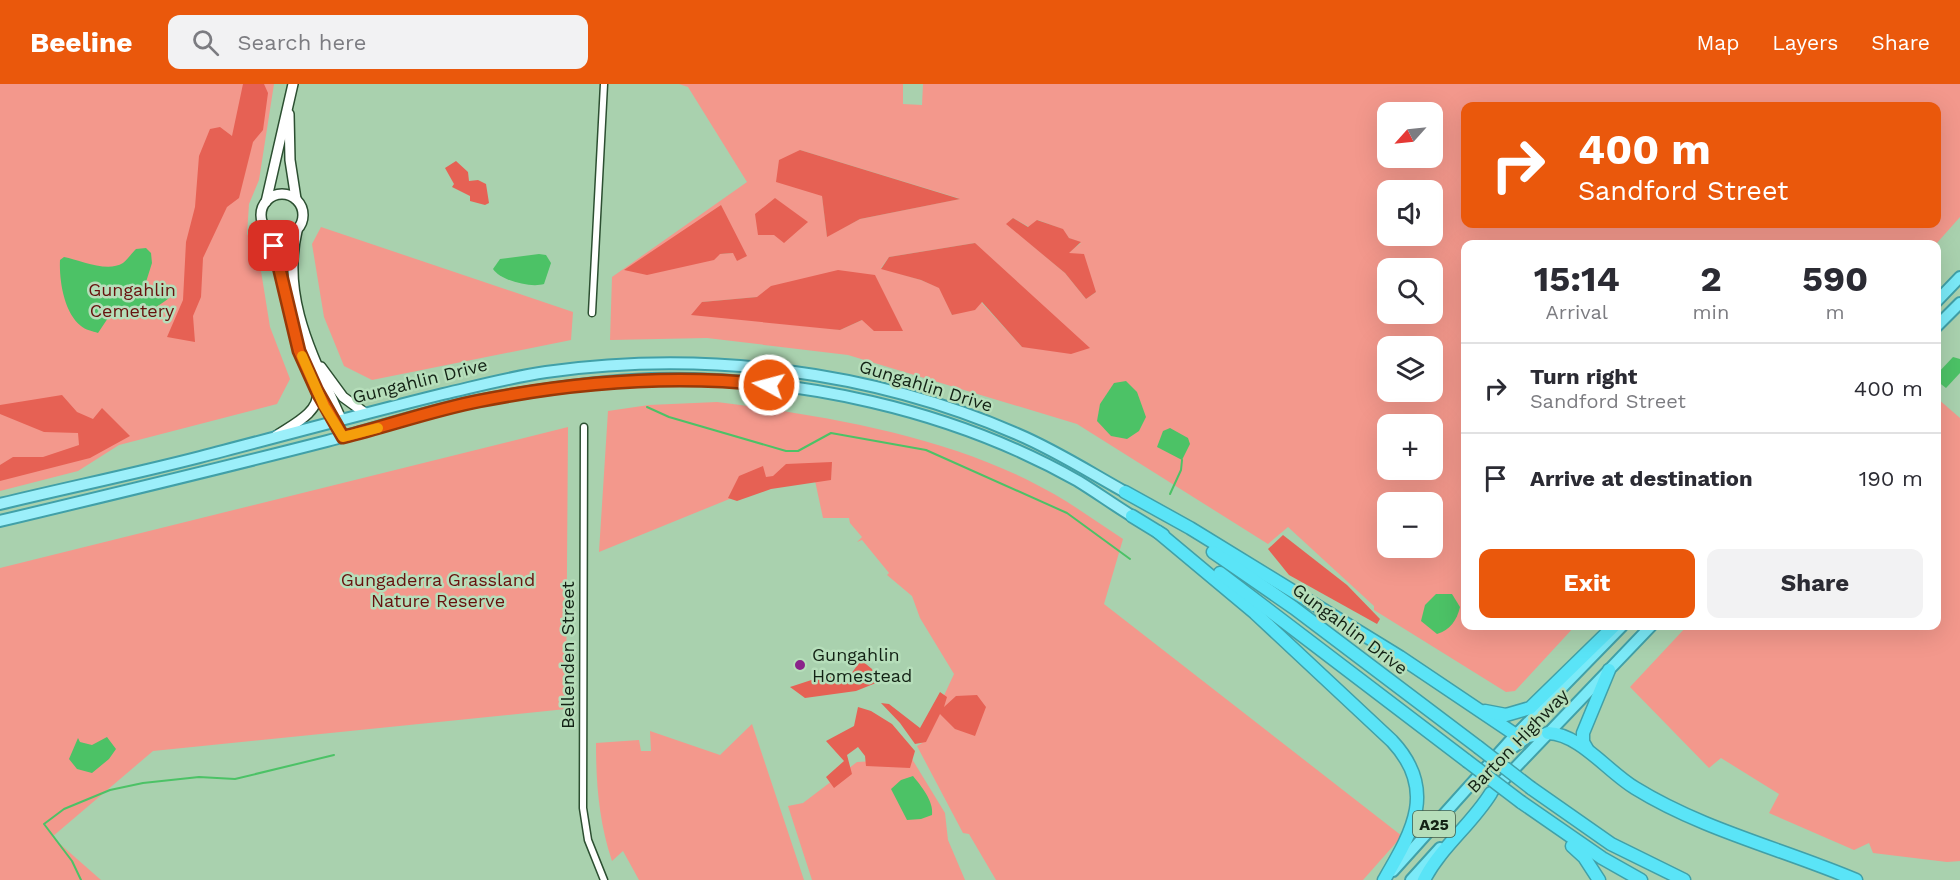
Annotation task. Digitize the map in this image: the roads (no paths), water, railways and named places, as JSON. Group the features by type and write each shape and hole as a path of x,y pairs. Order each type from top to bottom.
{"highway":[{"path":"1941,296 1960,277"},
{"path":"1941,322 1959,304"},
{"path":"1125,492 1190,528 1474,705 1518,738 1523,754 1520,763"},
{"name":"Gungahlin Drive","path":"1125,492 1268,589 1531,788 1611,843 1684,880"},
{"name":"Gungahlin Drive","path":"1132,516 1234,583 1521,802 1602,858 1641,880"},
{"path":"1158,532 1255,613 1392,741 1405,756 1415,779 1417,812 1411,834 1385,880"},
{"path":"1474,705 1502,715 1518,713 1530,708 1610,630"},
{"name":"Barton Highway","path":"1385,880 1484,770 1518,738 1618,630"},
{"name":"Barton Highway","path":"1411,880 1647,630"},
{"path":"1593,756 1585,747 1583,736 1609,670"},
{"path":"1518,738 1548,733 1570,738 1629,784 1677,811 1856,880"},
{"path":"1424,880 1437,859 1477,816 1491,793"},
{"path":"1521,802 1584,857 1599,880"}],"main road":[{"path":"293,84 261,216 282,272 297,342 317,391 336,420"},
{"path":"289,106 290,160 296,199"},
{"path":"266,202 280,194 296,199 301,204 304,216 297,231 291,262 292,281 306,339 343,437"},
{"path":"268,231 283,237 297,231"},
{"path":"306,339 337,390 351,404 365,413"},
{"name":"Gungahlin Drive","path":"0,504 499,380 599,366 695,364 795,371 875,387 998,427 1060,454 1125,492"},
{"name":"Gungahlin Drive","path":"0,521 343,437 480,400 576,385 650,379 730,381 808,390 879,404 944,423 1041,463 1077,481 1132,516"},
{"path":"274,437 311,410 318,400 317,391"}],"street":[{"path":"592,313 604,84"},
{"name":"Bellenden Street","path":"584,427 583,808 588,840 604,880"}],"waterway":[{"path":"647,407 669,417 786,451 798,451 831,433 926,450 1067,513 1130,559"},
{"path":"1170,494 1181,470 1182,460"},
{"path":"81,880 72,861 44,824 64,809 110,790 143,783 199,777 235,779 334,755"}],"place":[{"name":"Gungahlin Homestead","path":"800,665"}],"park label":[{"name":"Gungahlin Cemetery","path":"132,300"},
{"name":"Gungaderra Grassland Nature Reserve","path":"438,590"}]}
